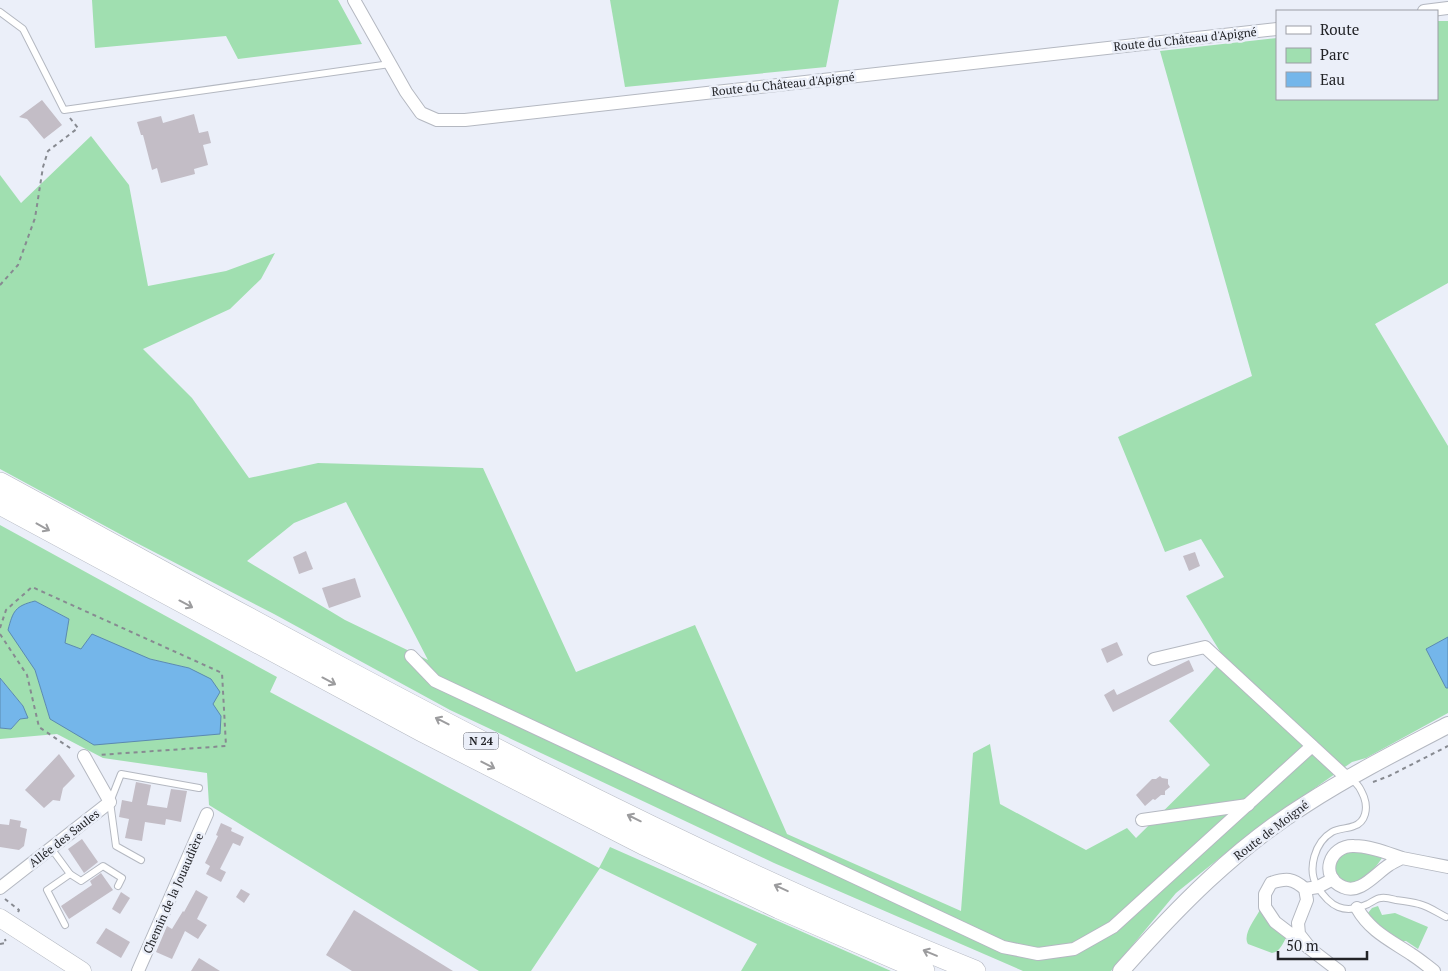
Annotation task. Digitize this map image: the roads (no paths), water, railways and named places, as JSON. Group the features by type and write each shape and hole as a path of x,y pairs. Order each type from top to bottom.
{"highway":[{"name":"N 24","path":"0,483 546,775 782,888 975,971"},
{"name":"N 24","path":"0,504 422,731 643,844 779,908 924,971"}],"main road":[{"path":"0,918 82,971"}],"street":[{"name":"Route du Château d'Apigné","path":"354,0 406,92 422,113 437,120 465,120 1276,29"},
{"path":"1432,10 1448,8"},
{"path":"1154,658 1205,647 1352,781"},
{"path":"411,656 435,681 1003,947 1038,954 1074,949 1112,927 1312,746"},
{"name":"Route de Moigné","path":"1121,971 1164,924 1227,863 1265,832 1304,804 1352,781 1448,725"},
{"name":"Allée des Saules","path":"0,888 110,802 84,756"},
{"path":"1142,820 1248,805"},
{"name":"Chemin de la Jouaudière","path":"138,971 207,814"},
{"path":"1402,858 1390,864 1356,889 1343,887 1333,879 1329,869 1331,857 1340,848 1353,846 1448,867"},
{"path":"1311,888 1284,879 1272,883 1265,894 1265,907 1275,922 1339,971"},
{"path":"1310,948 1299,934 1298,923 1311,888 1333,879"},
{"path":"1357,908 1367,923 1385,939 1412,954 1434,971"}],"lane":[{"path":"0,12 23,29 64,110 390,64"},
{"path":"141,860 116,846 110,802 121,774 199,788"},
{"path":"1352,781 1366,801 1366,811 1359,823 1333,832 1322,843 1313,861 1311,888 1334,906 1344,909 1357,908 1380,898 1420,904 1446,917"},
{"path":"51,848 70,874 81,881 103,866 122,878 118,886"},
{"path":"64,925 47,890 70,874"}],"water":[{"path":"35,601 69,619 65,643 81,649 92,634 150,659 189,668 211,679 220,692 213,704 221,716 220,734 94,745 50,719 35,670 8,630 16,610 23,605"},
{"path":"1448,637 1448,688 1446,688 1426,649"},
{"path":"0,678 23,706 28,718 20,719 11,729 0,728"}]}
